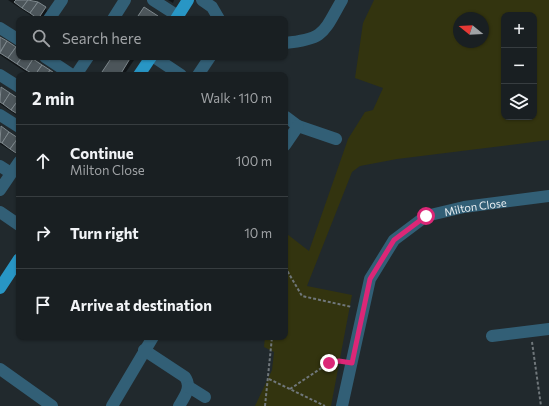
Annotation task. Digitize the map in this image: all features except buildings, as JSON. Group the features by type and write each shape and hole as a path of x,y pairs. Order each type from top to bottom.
{"main road":[{"path":"178,16 188,0"},
{"path":"141,72 149,60"},
{"path":"0,288 16,264"}],"street":[{"path":"51,16 61,0"},
{"path":"115,16 125,0"},
{"path":"153,0 174,16"},
{"path":"202,0 212,7 217,16"},
{"path":"288,42 309,40 324,31 342,0"},
{"path":"0,28 16,38"},
{"path":"50,60 68,72"},
{"path":"78,72 86,60"},
{"path":"158,60 176,72"},
{"path":"200,72 208,60"},
{"path":"0,74 16,85"},
{"path":"0,115 16,125"},
{"path":"288,118 298,126 336,139"},
{"path":"288,141 298,126"},
{"path":"0,166 11,173"},
{"path":"0,190 16,166"},
{"name":"Milton Close","path":"342,406 370,279 394,240 426,216 464,207 549,196"},
{"path":"0,212 16,223"},
{"path":"492,336 549,329"},
{"path":"112,406 151,340"},
{"path":"144,350 184,377 188,382 189,387 204,397"},
{"path":"0,369 37,402 52,406"},
{"path":"179,406 189,387"}],"path":[{"path":"288,272 302,296 363,310"},
{"path":"531,331 541,406"},
{"path":"266,406 272,340"},
{"path":"290,389 329,363 339,361 352,363"},
{"path":"269,379 325,406"}],"shaded area":[{"path":"374,0 549,0 549,140 397,159 360,166 352,172 307,286 352,295 331,406 255,406 272,370 274,352 264,347 265,340 288,340 288,235 309,251 348,139 365,112 373,110 383,88 355,78 363,23"}],"route":[{"path":"329,363 339,361 352,363 370,279 394,240 426,216"}]}
